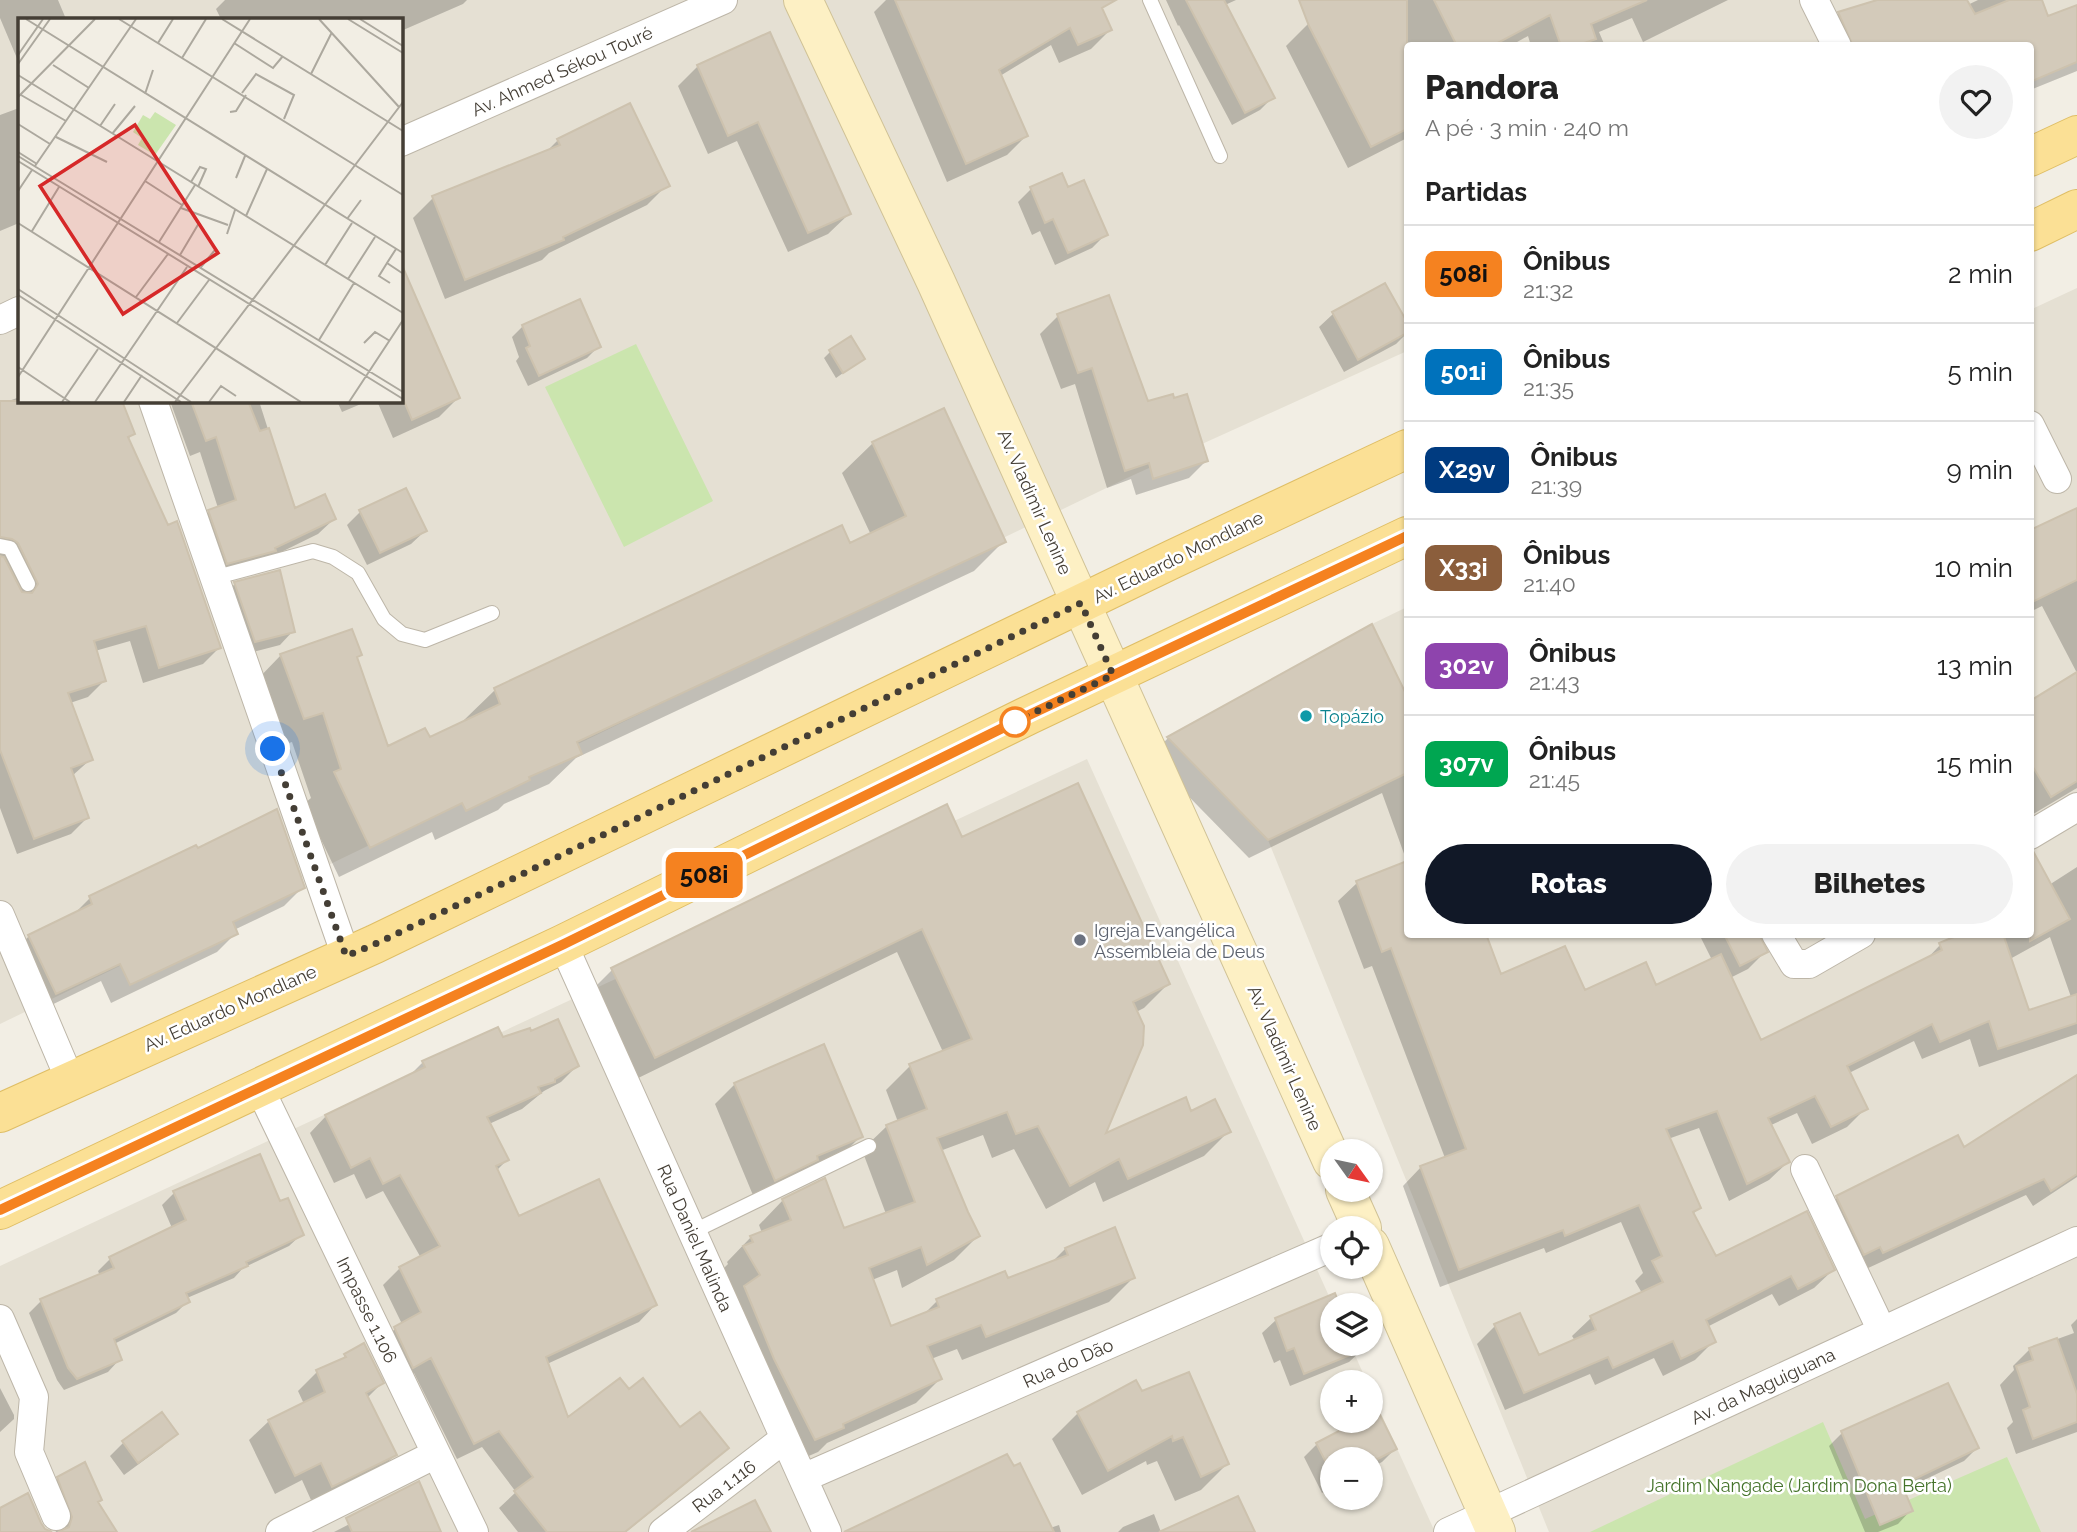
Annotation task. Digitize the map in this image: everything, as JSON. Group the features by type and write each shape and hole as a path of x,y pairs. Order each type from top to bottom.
{"main road":[{"name":"Av. Vladimir Lenine","path":"803,0 936,282 1322,1139"},
{"path":"2034,155 2077,135"},
{"path":"2034,230 2077,209"},
{"name":"Av. Eduardo Mondlane","path":"0,1113 375,944 1081,603 1404,450"},
{"path":"0,1210 564,944 1029,715 1404,537"},
{"path":"1383,1275 1492,1522"}],"street":[{"name":"Av. Ahmed Sékou Touré","path":"402,142 723,0"},
{"path":"1814,0 1835,42"},
{"path":"0,320 18,311"},
{"path":"153,402 346,956"},
{"path":"2034,433 2057,479"},
{"path":"2034,833 2077,807"},
{"path":"0,915 70,1080"},
{"path":"1778,938 1794,964 1809,964 1850,938"},
{"name":"Rua Daniel Malinda","path":"564,944 827,1532"},
{"name":"Impasse 1.106","path":"259,1087 474,1532"},
{"path":"1805,1169 1882,1331"},
{"name":"Av. da Maguiguana","path":"1448,1532 1492,1522 1882,1331 2077,1241"},
{"name":"Rua do Dão","path":"803,1478 1320,1252"},
{"path":"0,1319 34,1398 29,1452 56,1516"},
{"name":"Rua 1.116","path":"663,1532 784,1439"},
{"path":"280,1532 436,1454"}],"lane":[{"path":"1150,0 1220,156"},
{"path":"0,546 10,548 28,584"},
{"path":"213,578 313,551 333,557 358,573 384,619 402,634 425,640 492,613"},
{"path":"692,1233 869,1146"}],"shaded area":[{"path":"0,0 2077,0 2077,47 2034,46 2034,42 1404,42 1404,352 1127,478 0,1024"},
{"path":"2077,288 2077,1532 1549,1532 1268,840 1404,774 1404,938 2034,938 2034,308"},
{"path":"1404,608 1404,690 1372,624"},
{"path":"1087,759 1328,1293 1320,1293 1320,1356 1355,1356 1362,1370 1320,1370 1320,1433 1383,1433 1383,1418 1435,1532 0,1532 0,1266"}],"green space":[{"path":"636,344 713,501 624,547 545,387"},
{"name":"Jardim Nangade (Jardim Dona Berta)","path":"1823,1422 1865,1519 2007,1457 2041,1532 1590,1532"}],"building":[{"path":"895,0 1116,0 1102,8 1112,30 1078,45 1070,28 999,70 1028,136 966,164"},
{"path":"1186,0 1224,0 1275,98 1245,113"},
{"path":"1299,0 1407,0 1404,130 1371,147 1309,26"},
{"path":"1434,0 1647,0 1591,24 1596,39 1587,42 1560,42 1550,15 1499,42 1455,42"},
{"path":"1877,0 1967,0 1975,14 2009,0 2042,0 2048,16 2077,5 2077,62 2034,80 2034,42 1851,42 1838,12"},
{"path":"770,32 851,214 808,233 758,122 728,136 697,65"},
{"path":"630,103 670,186 563,237 564,240 465,280 432,196 560,145 557,139"},
{"path":"1062,173 1068,187 1084,180 1108,235 1068,253 1053,219 1045,223 1030,187"},
{"path":"402,265 460,398 412,420 402,396"},
{"path":"1385,283 1404,317 1404,335 1358,360 1332,312"},
{"path":"1109,295 1148,401 1173,394 1174,398 1187,394 1208,461 1153,479 1149,463 1125,471 1092,368 1078,373 1057,314"},
{"path":"580,299 601,347 539,376 526,348 530,346 522,325"},
{"path":"851,336 865,359 843,373 829,350"},
{"path":"0,401 122,402 135,434 128,437 168,525 177,521 221,648 159,668 146,626 94,641 106,681 68,693 93,760 71,768 89,818 34,839 0,750 0,556 4,557 22,592 32,593 38,584 18,543 0,537"},
{"path":"191,402 248,402 260,431 269,428 295,508 325,494 336,519 275,548 276,551 227,564 208,510 236,500 216,437 206,441"},
{"path":"944,408 1006,542 577,742 582,754 529,777 530,780 466,811 462,803 370,848 334,772 341,769 323,713 304,719 280,654 352,629 362,655 357,657 388,746 425,728 430,737 500,704 494,688 842,525 850,543 906,516 872,442"},
{"path":"406,488 427,531 380,553 359,510"},
{"path":"2077,508 2077,580 2034,601 2034,528"},
{"path":"280,570 295,632 255,642 234,582"},
{"name":"Topázio","path":"1372,624 1404,690 1404,774 1268,840 1167,737"},
{"path":"2077,672 2077,781 2051,797 2034,769 2034,699"},
{"path":"1078,783 1170,984 1133,1002 1144,1026 1143,1045 1106,1133 1186,1097 1191,1111 1215,1099 1231,1132 1128,1179 1119,1159 1070,1186 1038,1126 1016,1134 1007,1112 937,1138 980,1236 927,1265 921,1247 869,1268 891,1326 939,1307 936,1299 1005,1271 1008,1278 1068,1255 1065,1248 1115,1227 1135,1278 986,1337 981,1325 927,1346 942,1379 843,1424 844,1428 815,1440 774,1359 744,1286 760,1275 743,1246 753,1242 750,1236 791,1220 782,1199 825,1178 844,1228 915,1202 886,1125 927,1109 909,1064 972,1039 922,929 655,1058 611,968 947,804 962,837"},
{"path":"277,809 305,888 233,922 238,934 130,985 120,964 56,994 28,935 92,904 89,896 196,845 198,848"},
{"path":"2034,853 2070,919 2030,941 2030,938 2034,938"},
{"path":"1404,862 1404,938 1488,938 1501,974 1565,946 1585,990 1646,962 1656,985 1721,954 1761,1040 1942,950 1939,943 1951,938 2004,938 2029,1010 2077,994 2077,1023 1998,1049 1989,1021 1940,1042 1932,1024 1847,1066 1868,1109 1831,1127 1815,1096 1768,1118 1790,1162 1747,1184 1717,1111 1666,1129 1701,1208 1693,1212 1716,1256 1807,1211 1835,1270 1798,1289 1791,1276 1706,1320 1716,1342 1681,1359 1673,1341 1613,1368 1608,1357 1524,1393 1494,1324 1520,1313 1539,1355 1596,1330 1590,1316 1663,1282 1652,1261 1662,1256 1639,1205 1565,1236 1563,1230 1459,1270 1420,1166 1466,1149 1391,948 1382,952 1356,881"},
{"path":"1726,938 1761,938 1768,952 1740,966"},
{"path":"558,1019 579,1066 555,1079 555,1082 538,1087 541,1093 487,1117 509,1160 496,1166 519,1216 599,1179 657,1305 546,1357 568,1417 620,1378 629,1389 643,1378 680,1427 700,1412 729,1448 625,1532 547,1532 514,1491 533,1477 499,1431 474,1444 431,1358 413,1368 394,1327 421,1312 399,1267 440,1246 400,1175 383,1184 370,1158 351,1168 325,1115 425,1067 422,1061 498,1027 503,1037 530,1028 531,1031"},
{"path":"824,1044 863,1137 817,1156 818,1160 775,1181 734,1083"},
{"path":"2077,1075 2077,1174 2051,1191 2044,1179 1883,1253 1880,1247 1864,1255 1836,1196 1958,1135 1964,1147"},
{"path":"260,1154 280,1201 288,1198 304,1235 246,1262 248,1266 186,1293 190,1302 114,1339 122,1360 77,1379 68,1368 40,1299 114,1268 109,1257 186,1220 173,1191"},
{"path":"1320,1299 1320,1356 1348,1356 1304,1374 1294,1348 1287,1351 1275,1318"},
{"path":"2057,1338 2077,1394 2077,1422 2033,1439 2023,1410 2030,1407 2016,1366 2033,1360 2029,1348"},
{"path":"364,1343 384,1383 366,1393 397,1455 332,1487 321,1463 295,1476 268,1420 325,1392 316,1370 346,1357 344,1354"},
{"path":"1189,1372 1229,1464 1201,1477 1183,1437 1173,1441 1172,1436 1108,1471 1077,1412 1136,1380 1142,1391"},
{"path":"1948,1383 1979,1448 1902,1485 1913,1511 1880,1525 1841,1431"},
{"path":"162,1412 178,1434 138,1463 122,1441"},
{"path":"1383,1421 1397,1449 1383,1456 1383,1447 1320,1447 1320,1451 1316,1443 1335,1433 1383,1433"},
{"path":"1007,1454 1014,1466 1020,1463 1054,1532 844,1532"},
{"path":"85,1462 102,1500 98,1502 117,1532 58,1532 69,1527 72,1517 57,1477"},
{"path":"419,1481 441,1532 352,1532 346,1518"},
{"path":"28,1493 41,1523 45,1529 52,1532 0,1532 0,1508"},
{"path":"1238,1496 1255,1532 1159,1532"},
{"path":"755,1500 771,1532 691,1532"}],"bus line":[{"name":"508i","path":"0,1210 564,944 1029,715 1404,537"}],"place":[{"name":"Topázio","path":"1306,716"},
{"name":"Igreja Evangélica Assembleia de Deus","path":"1080,940"}],"route":[{"path":"273,749 346,956 508,881 1081,603 1113,675 1004,727 1015,722"}]}
